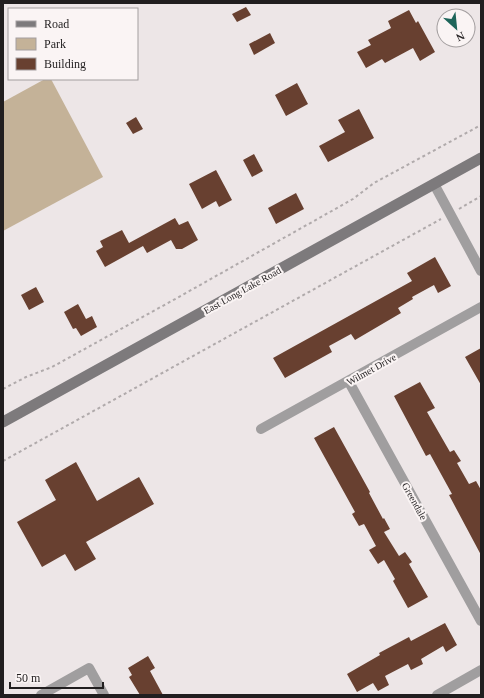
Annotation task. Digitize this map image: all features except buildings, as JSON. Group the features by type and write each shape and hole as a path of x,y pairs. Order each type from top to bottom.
{"main road":[{"name":"East Long Lake Road","path":"3,422 481,158"}],"street":[{"path":"434,184 481,271"},
{"name":"Wilmet Drive","path":"261,429 349,382 481,307"},
{"name":"Greendale","path":"349,382 481,621"},
{"path":"41,695 89,668 104,695"},
{"path":"437,695 481,670"}],"path":[{"path":"3,388 52,367 353,199 374,183 481,125"},
{"path":"457,209 481,196"},
{"path":"3,461 443,218"}],"green space":[{"path":"43,80 52,80 103,177 3,231 3,102"}]}
